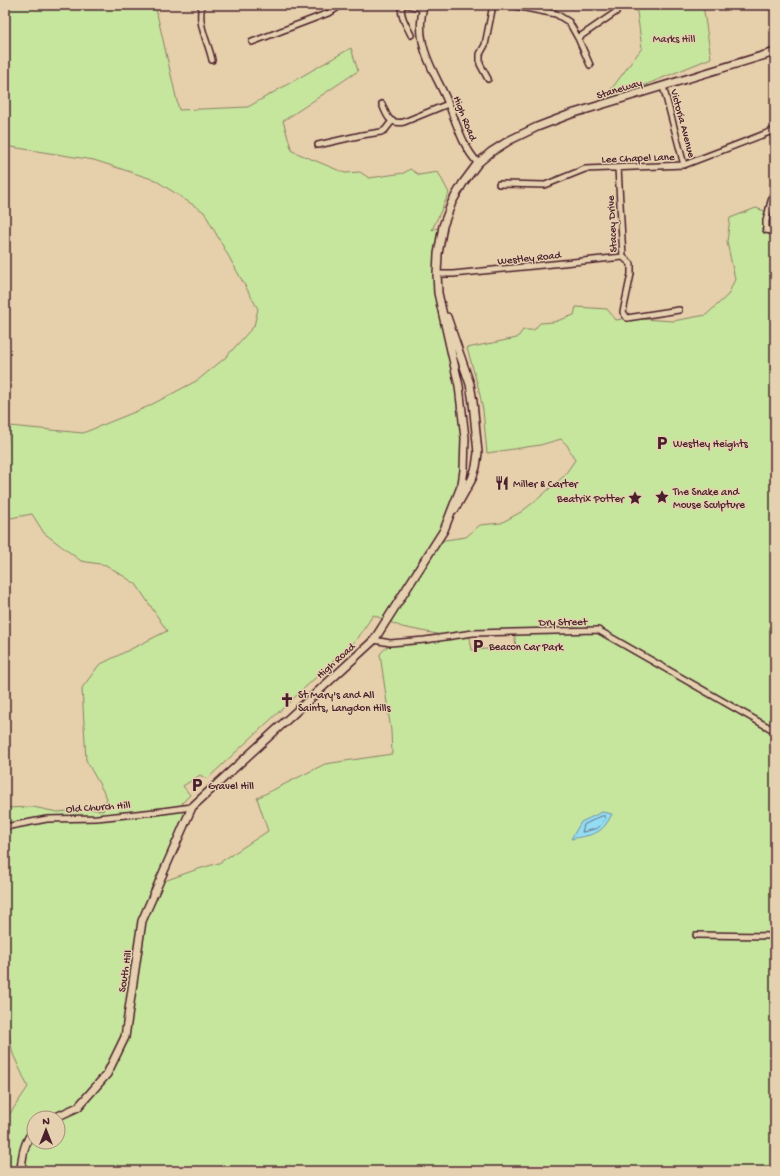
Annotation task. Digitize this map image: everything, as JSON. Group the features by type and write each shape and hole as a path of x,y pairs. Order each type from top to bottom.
{"main road":[{"name":"Staneway","path":"478,163 502,145 537,127 571,114 775,52"},
{"name":"High Road","path":"192,807 374,640 444,530 462,484 466,438 459,386 438,293 438,254 443,226 452,202 459,188 478,163"},
{"name":"High Road","path":"437,274 447,316 470,384 478,452 472,479 447,522"},
{"name":"South Hill","path":"66,1112 78,1107 107,1074 125,1037 142,921 192,807"},
{"path":"21,1171 23,1153 26,1146"}],"street":[{"path":"202,5 200,14 201,23 212,60"},
{"path":"252,42 331,12 337,8 338,5"},
{"path":"402,5 402,16 411,35"},
{"name":"High Road","path":"408,5 424,7 420,26 424,50 465,145 478,163"},
{"path":"488,79 480,64 480,54 485,45 493,5"},
{"path":"510,5 556,14 569,22 590,65"},
{"path":"578,38 616,12"},
{"name":"Victoria Avenue","path":"663,86 684,165"},
{"path":"382,104 388,117 392,122 397,123 404,122 448,104"},
{"path":"318,145 378,133 385,130 392,122"},
{"name":"Lee Chapel Lane","path":"499,184 544,185 585,168 684,165 774,133"},
{"name":"Stacey Drive","path":"618,168 623,257 631,264 631,274 623,312 627,318 679,310"},
{"path":"774,232 766,230 766,221 775,185"},
{"name":"Westley Road","path":"437,274 457,274 623,257"},
{"name":"Dry Street","path":"374,640 390,642 425,640 473,633 598,630 775,731"},
{"name":"Old Church Hill","path":"5,827 47,819 97,818 192,807"},
{"path":"696,935 775,936"}],"green space":[{"path":"5,5 155,5 179,110 248,107 351,48 358,71 283,121 292,151 345,173 360,172 369,178 404,173 410,169 419,175 438,172 449,193 432,230 443,226 437,274 459,386 464,470 434,546 445,540 466,537 480,525 501,523 521,512 564,476 575,460 567,445 561,439 540,445 487,453 483,410 467,348 517,338 523,330 534,330 540,323 554,322 574,315 576,307 607,309 616,320 627,318 673,321 706,315 728,295 735,279 727,242 730,218 756,208 775,215 775,1171 5,1171 5,1121 28,1087 13,1054 8,1031 5,1029 5,808 33,807 57,812 90,809 103,811 107,798 86,760 82,688 99,665 167,631 136,584 106,565 81,561 44,533 32,514 5,519 5,461 9,426 83,433 147,407 198,380 225,358 254,326 258,309 204,212 155,180 94,160 5,146","holes":["373,615 402,627 442,635 471,632 514,631 516,647 472,650 469,634 390,643 380,654 391,731 392,754 325,764 257,798 268,831 219,863 159,883 186,813 182,803 190,795 183,786 200,775 207,779 358,638"]},
{"name":"Marks Hill","path":"636,5 703,5 711,58 601,103 642,48"},
{"path":"719,5 775,5 775,10"}],"water":[{"path":"602,812 612,814 600,830 591,835 571,839 581,822"}],"place":[{"name":"Westley Heights","path":"662,443"},
{"name":"Miller & Carter","path":"502,483"},
{"name":"The Snake and Mouse Sculpture","path":"662,497"},
{"name":"Beatrix Potter","path":"635,498"},
{"name":"Beacon Car Park","path":"478,646"},
{"name":"St Mary's and All Saints, Langdon Hills","path":"287,700"},
{"name":"Gravel Hill","path":"197,785"}]}
